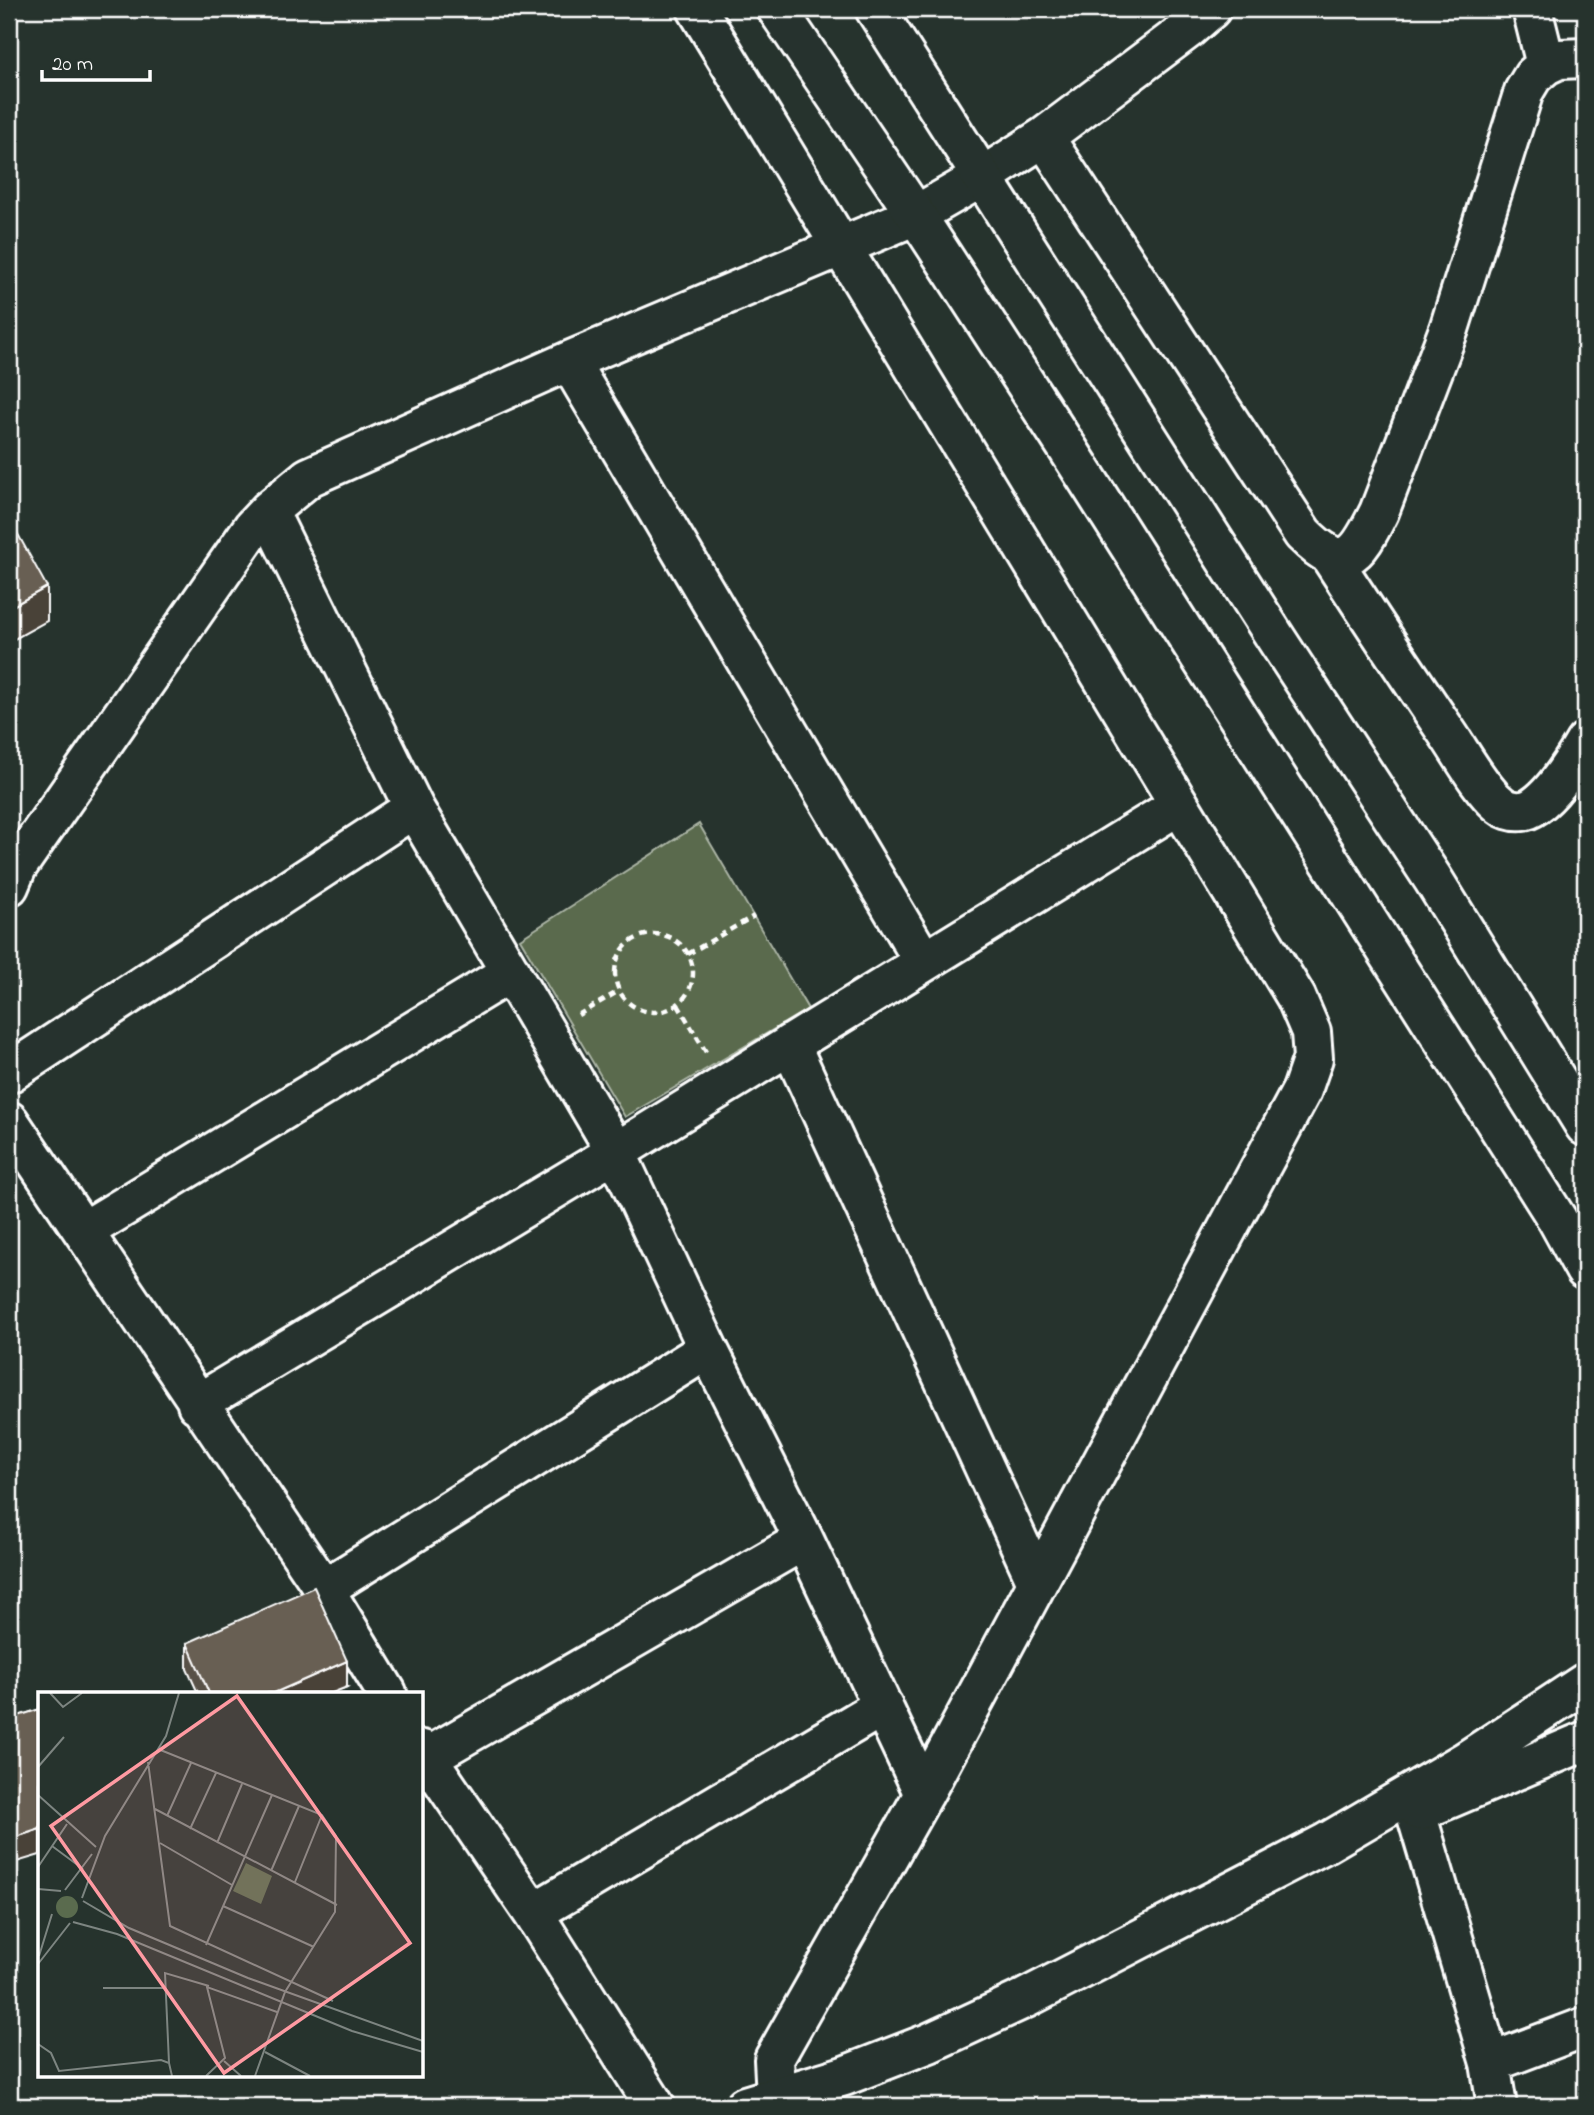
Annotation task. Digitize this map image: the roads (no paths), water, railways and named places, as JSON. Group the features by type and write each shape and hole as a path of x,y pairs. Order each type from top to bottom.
{"main road":[{"path":"697,9 1296,997 1311,1032 1312,1058 1302,1090 924,1794 774,2059 760,2102"},
{"path":"777,9 916,215 1162,596 1557,1219 1585,1270"},
{"path":"874,9 1433,879 1585,1126"},
{"path":"9,886 17,867 253,527 268,510 309,477 569,361 916,215 1044,137 1211,9"},
{"path":"1532,9 1546,65"},
{"path":"1044,137 1303,534 1330,556 1343,558 1353,554 1365,540 1379,512 1449,329 1520,100 1528,83 1546,65 1559,59 1585,58"},
{"path":"569,361 924,962"},
{"path":"268,510 414,808 616,1152 708,1349 804,1540 924,1794"},
{"path":"1330,556 1476,775 1501,806 1510,811 1520,811 1530,810 1538,805 1585,742"},
{"path":"197,1404 616,1152 1179,805"},
{"path":"9,1073 414,808"},
{"path":"84,1231 511,972"},
{"path":"790,1044 1037,1582"},
{"path":"9,1121 324,1589 386,1692"},
{"path":"324,1589 708,1349"},
{"path":"655,2106 533,1913 424,1754 804,1540"},
{"path":"760,2102 844,2076 929,2043 1026,1998 1325,1843 1465,1761 1585,1683"},
{"path":"533,1913 883,1706"},
{"path":"1325,1843 1416,1813 1584,1745"},
{"path":"1416,1813 1490,2063 1497,2106"},
{"path":"1490,2063 1585,2027"}]}
